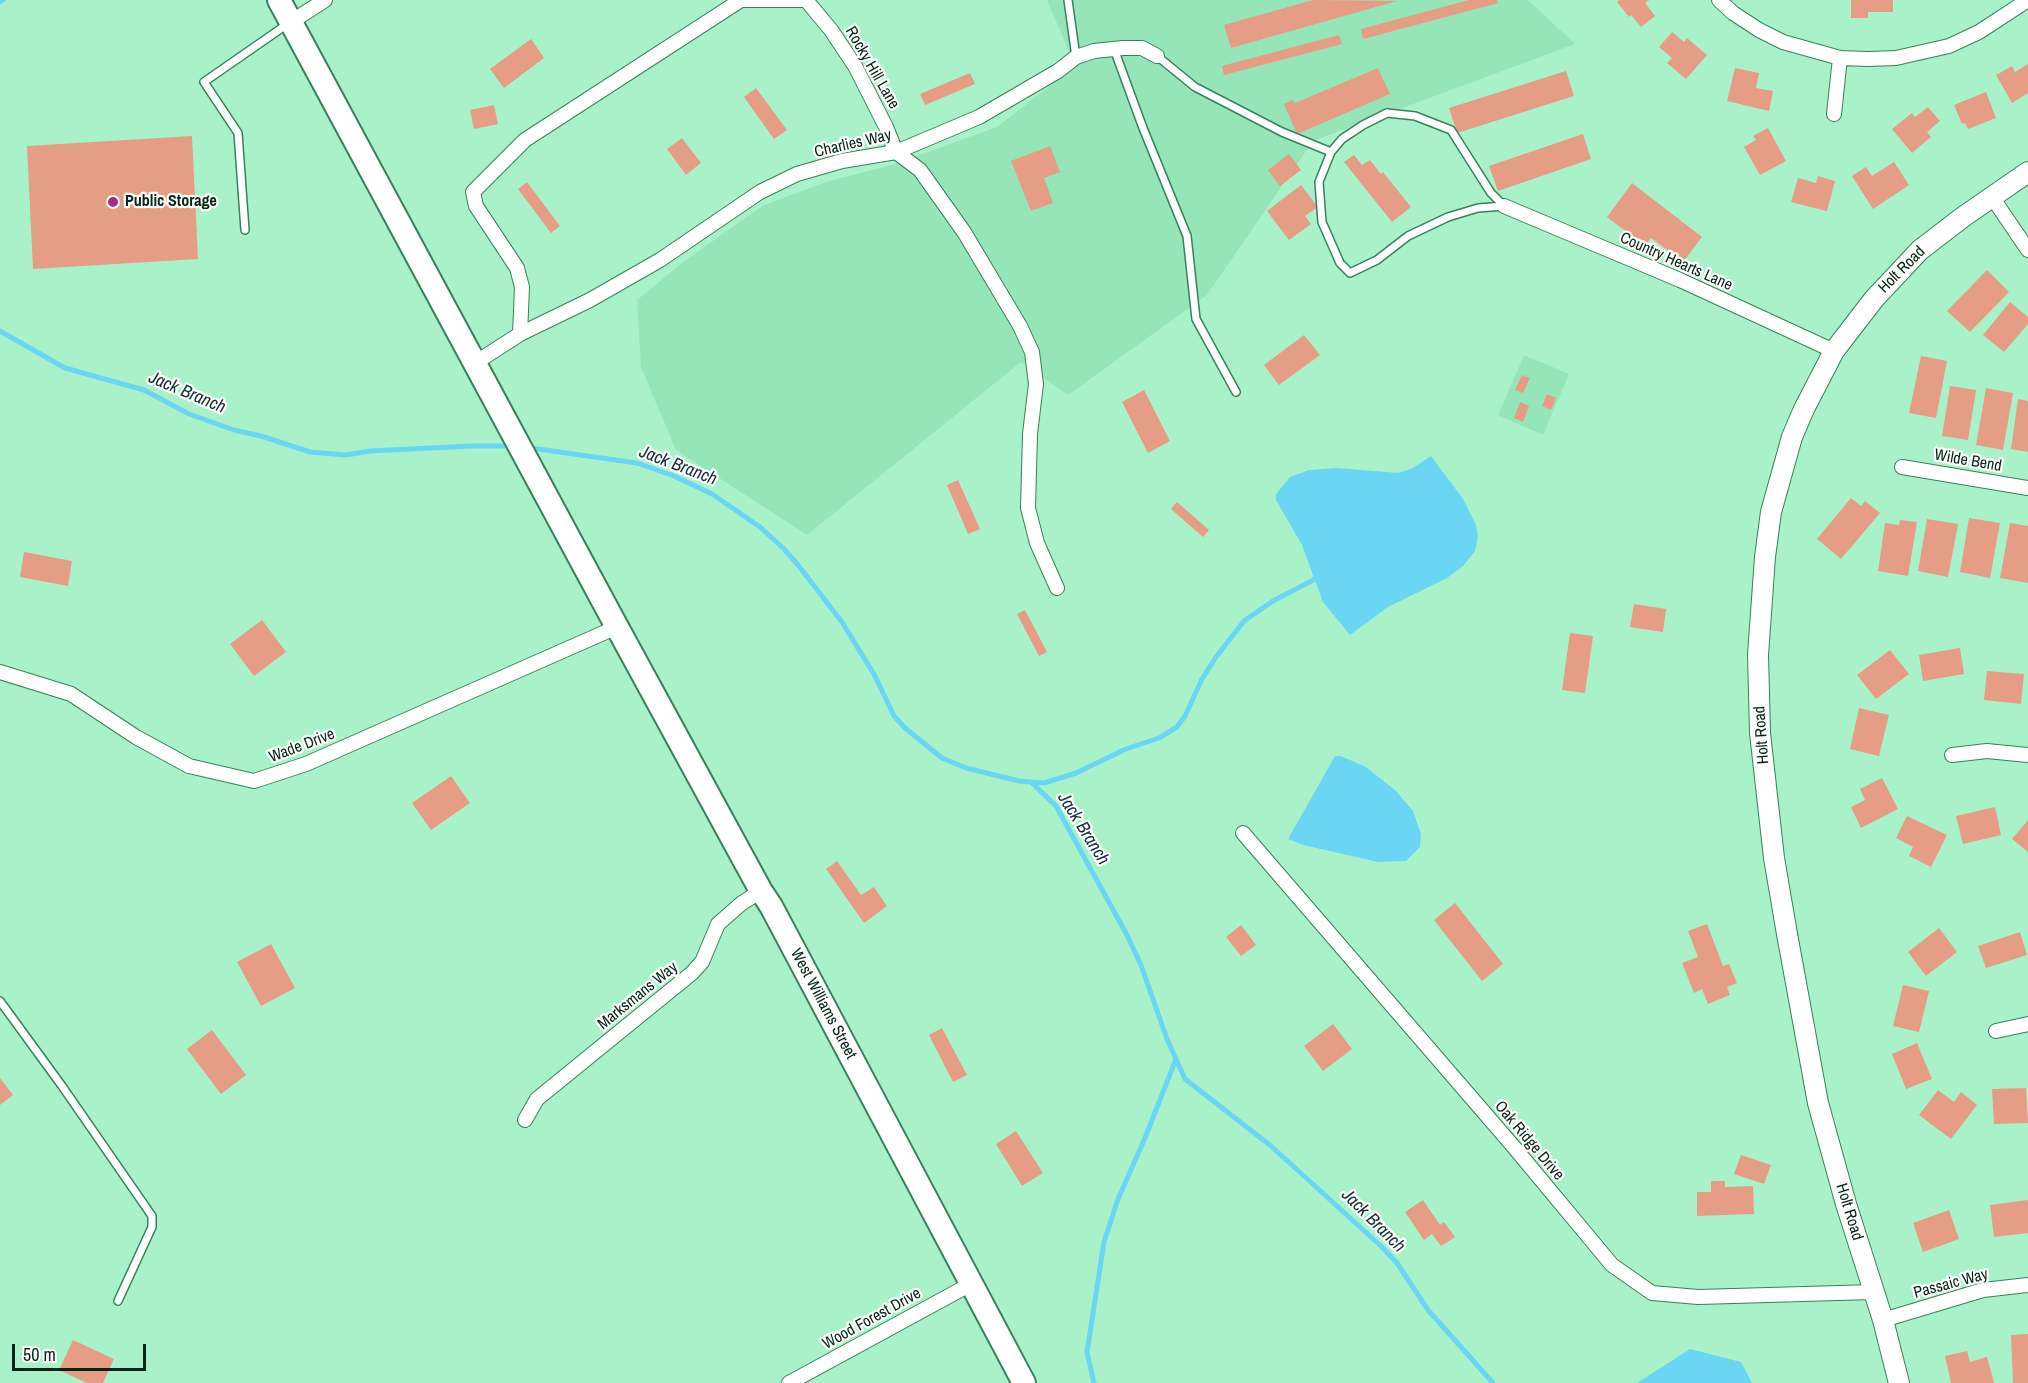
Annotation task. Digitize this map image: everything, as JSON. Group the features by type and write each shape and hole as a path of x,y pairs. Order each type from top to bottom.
{"main road":[{"name":"West Williams Street","path":"279,0 617,627 771,906 1024,1383"}],"street":[{"path":"291,22 325,0"},
{"name":"Rocky Hill Lane","path":"520,334 522,287 517,268 477,206 473,192 525,140 741,0 806,0 831,30 855,66 896,152"},
{"path":"1719,0 1733,13 1783,42 1840,58 1896,58 1949,46 1979,32 2028,0"},
{"name":"Charlies Way","path":"475,363 520,334 590,300 660,260 760,192 797,174 842,160 896,152 979,117 1058,71 1076,57 1094,51 1142,48 1157,56"},
{"path":"1834,114 1840,58"},
{"path":"896,152 920,170 964,231 1020,326 1032,352 1036,384 1030,434 1028,508 1037,543 1057,588"},
{"name":"Holt Road","path":"1899,1383 1883,1320 1846,1204 1818,1103 1774,858 1760,733 1758,645 1765,557 1772,512 1792,437 1834,351 1874,298 1920,250 2028,172"},
{"path":"1992,197 2028,250"},
{"name":"Country Hearts Lane","path":"1504,206 1680,280 1834,351"},
{"name":"Wilde Bend","path":"1902,467 2028,488"},
{"name":"Wade Drive","path":"0,672 71,694 136,737 189,766 254,781 306,764 617,627"},
{"path":"1952,755 1987,751 2028,755"},
{"name":"Oak Ridge Drive","path":"1243,833 1513,1146 1612,1265 1652,1293 1698,1297 1874,1292"},
{"name":"Marksmans Way","path":"525,1119 537,1099 692,973 702,962 718,924 741,903 761,891"},
{"path":"1996,1031 2028,1024"},
{"name":"Wood Forest Drive","path":"789,1383 971,1284"},
{"name":"Passaic Way","path":"1883,1320 1983,1290 2028,1285"}],"lane":[{"path":"1068,0 1076,57"},
{"path":"245,230 238,133 204,82 291,22"},
{"path":"1114,49 1187,236 1196,319 1236,392"},
{"path":"1157,56 1195,87 1282,132 1331,152"},
{"path":"1387,113 1415,116 1451,130 1491,193 1504,206 1478,208 1448,217 1408,236 1377,260 1350,273 1340,263 1322,222 1319,182 1331,152 1342,139 1387,113"},
{"path":"0,1001 152,1216 152,1227 118,1301"}],"shaded area":[{"path":"1047,0 1528,0 1575,44 1313,141 1207,295 1068,395 1021,362 807,535 676,450 641,367 637,300 686,260 762,206 826,182 895,164 997,127 1075,66"},
{"path":"1524,355 1569,374 1543,435 1498,415"}],"water":[{"path":"1431,456 1463,499 1476,525 1478,536 1475,551 1463,566 1447,578 1388,607 1350,635 1323,602 1302,545 1276,500 1276,494 1290,477 1309,470 1337,468 1398,473 1413,468"},
{"path":"1335,756 1341,756 1366,767 1396,791 1413,811 1421,834 1420,847 1406,861 1378,862 1303,845 1288,839"},
{"path":"1690,1349 1741,1362 1752,1383 1637,1383"}],"building":[{"path":"1313,0 1397,1 1231,48 1224,25"},
{"path":"1469,0 1497,0 1498,3 1363,39 1361,29"},
{"path":"1619,0 1649,0 1645,3 1655,16 1641,27 1631,15 1629,17 1617,2"},
{"path":"1851,0 1893,0 1893,12 1868,12 1868,18 1851,18"},
{"path":"1672,32 1684,42 1687,38 1707,55 1686,79 1667,63 1672,58 1659,47"},
{"path":"1339,35 1342,44 1224,75 1222,66"},
{"path":"531,39 544,58 504,88 490,69"},
{"path":"2028,64 2028,93 2012,103 1996,75 2012,66 2015,72"},
{"path":"1378,68 1390,94 1297,134 1284,104 1293,100 1295,103"},
{"path":"1735,68 1759,73 1756,88 1773,91 1769,111 1727,101"},
{"path":"1566,71 1574,96 1457,133 1449,108"},
{"path":"970,73 975,84 925,105 920,94"},
{"path":"756,88 787,130 774,139 744,97"},
{"path":"1986,92 1996,118 1968,129 1965,123 1962,124 1954,105"},
{"path":"494,105 498,124 474,129 470,110"},
{"path":"1928,107 1940,121 1927,132 1931,137 1912,153 1892,129 1912,113 1915,117"},
{"path":"1768,128 1786,161 1760,175 1744,147 1756,140 1753,136"},
{"path":"1583,134 1591,159 1498,191 1489,166"},
{"name":"Public Storage","path":"192,136 198,259 33,269 27,146"},
{"path":"682,138 701,163 686,175 667,149"},
{"path":"1050,146 1060,172 1044,178 1053,203 1031,211 1011,161"},
{"path":"1289,154 1301,170 1280,186 1268,170"},
{"path":"1354,155 1362,165 1370,160 1381,174 1383,172 1411,207 1392,222 1344,162"},
{"path":"1894,162 1909,185 1873,209 1852,176 1866,167 1872,176"},
{"path":"1818,176 1835,181 1827,211 1791,202 1798,178 1816,183"},
{"path":"527,182 560,226 551,233 518,189"},
{"path":"1632,183 1702,237 1683,262 1651,238 1645,246 1607,217"},
{"path":"1301,185 1318,207 1305,216 1311,224 1289,240 1267,211"},
{"path":"1987,270 2009,292 1970,332 1947,311"},
{"path":"2010,302 2028,317 2028,324 2004,352 1983,335"},
{"path":"1304,335 1320,355 1279,385 1264,365"},
{"path":"1921,356 1947,361 1936,418 1909,413"},
{"path":"1522,375 1530,378 1523,393 1515,390"},
{"path":"1950,386 1976,390 1968,440 1942,436"},
{"path":"1986,388 2013,393 2003,450 1976,445"},
{"path":"1144,390 1170,441 1148,453 1122,402"},
{"path":"1547,394 1556,398 1551,410 1542,406"},
{"path":"2018,399 2028,401 2028,452 2011,449"},
{"path":"1520,402 1529,406 1523,422 1514,418"},
{"path":"958,480 980,529 968,534 947,485"},
{"path":"1851,498 1861,506 1865,501 1880,513 1841,559 1817,539"},
{"path":"1177,502 1209,530 1203,537 1171,509"},
{"path":"1969,518 2000,523 1990,578 1960,572"},
{"path":"1927,519 1958,524 1948,577 1918,571"},
{"path":"1900,520 1917,522 1908,576 1878,571 1885,523 1899,525"},
{"path":"2010,523 2028,526 2028,583 2000,578"},
{"path":"24,552 72,561 68,586 20,577"},
{"path":"1634,604 1666,609 1663,632 1630,627"},
{"path":"1025,610 1047,652 1039,656 1017,614"},
{"path":"262,620 286,652 254,676 230,644"},
{"path":"1570,633 1593,636 1585,693 1562,690"},
{"path":"1960,648 1964,674 1923,681 1919,655"},
{"path":"1890,650 1909,674 1876,699 1857,675"},
{"path":"1987,671 2024,674 2021,704 1984,700"},
{"path":"1859,708 1889,715 1879,756 1850,749"},
{"path":"451,776 470,803 431,830 412,803"},
{"path":"1882,778 1898,809 1861,828 1851,807 1865,800 1860,789"},
{"path":"1995,807 2001,835 1963,844 1956,816"},
{"path":"1907,816 1947,835 1931,867 1909,856 1913,847 1896,838"},
{"path":"2028,820 2028,852 2012,839"},
{"path":"837,861 861,895 874,887 887,906 864,923 826,869"},
{"path":"1455,903 1503,964 1482,981 1434,920"},
{"path":"1707,924 1723,966 1729,964 1737,983 1727,987 1730,995 1708,1004 1702,989 1694,993 1682,963 1698,957 1688,931"},
{"path":"1241,925 1256,945 1241,956 1226,937"},
{"path":"1939,928 1957,952 1926,976 1908,952"},
{"path":"2020,932 2027,955 1986,968 1978,946"},
{"path":"271,944 295,988 261,1006 237,962"},
{"path":"1903,985 1929,991 1919,1032 1893,1026"},
{"path":"1333,1024 1352,1049 1323,1071 1304,1046"},
{"path":"942,1028 967,1075 953,1082 929,1035"},
{"path":"212,1030 246,1075 221,1094 187,1049"},
{"path":"1917,1043 1932,1079 1906,1089 1892,1054"},
{"path":"0,1078 13,1095 0,1105"},
{"path":"2026,1088 2028,1123 1994,1124 1992,1089"},
{"path":"1938,1090 1954,1102 1961,1092 1977,1105 1951,1139 1919,1115"},
{"path":"1016,1131 1043,1173 1022,1186 996,1144"},
{"path":"1741,1155 1771,1165 1764,1184 1734,1174"},
{"path":"1711,1181 1725,1181 1725,1187 1753,1186 1754,1214 1697,1216 1697,1192 1711,1192"},
{"path":"1423,1200 1440,1225 1444,1222 1455,1237 1441,1246 1432,1234 1424,1240 1405,1212"},
{"path":"2028,1200 2028,1233 1994,1237 1990,1205"},
{"path":"1949,1210 1959,1239 1923,1252 1913,1223"},
{"path":"2028,1334 2028,1383 2013,1383 2011,1335"},
{"path":"73,1340 114,1359 103,1383 87,1383 59,1370"},
{"path":"1967,1351 1970,1362 1987,1357 1994,1383 1951,1383 1945,1356"}],"waterway":[{"name":"Jack Branch","path":"0,331 65,368 144,390 189,414 310,452 346,455 370,451 512,446"},
{"name":"Jack Branch","path":"531,448 637,463 674,476 712,494 760,527 798,565 842,622 875,676 894,716 905,728 942,758 966,768 1019,781 1044,783 1076,773 1126,749 1159,738 1177,727 1185,716 1202,679 1244,621 1273,601 1321,576"},
{"name":"Jack Branch","path":"1031,782 1056,806 1127,935 1185,1079 1271,1146 1382,1247 1397,1263 1428,1310 1493,1383"},
{"path":"1094,1383 1087,1352 1104,1242 1118,1199 1176,1059"}],"place":[{"name":"Public Storage","path":"113,202"}]}
